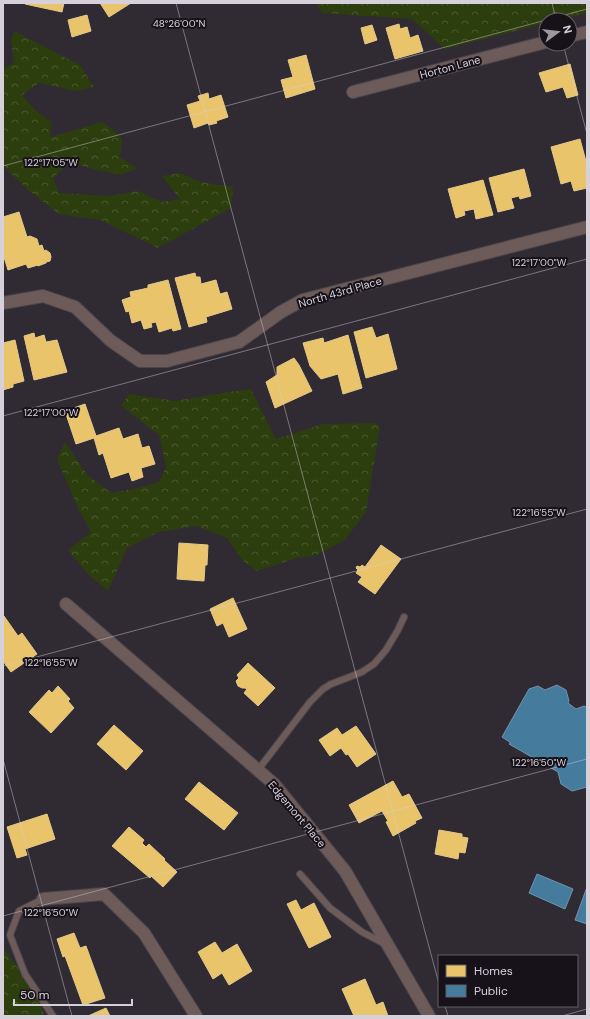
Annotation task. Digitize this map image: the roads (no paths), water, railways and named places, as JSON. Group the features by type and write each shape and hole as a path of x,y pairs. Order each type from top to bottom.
{"street":[{"name":"Horton Lane","path":"353,92 538,44"},
{"name":"North 43rd Place","path":"3,303 43,296 75,306 111,342 140,361 167,361 239,342 281,312 303,300 587,226"},
{"name":"Edgemont Place","path":"66,604 274,784 345,871 428,1016"},
{"path":"43,898 104,894 144,933 196,1016"}],"lane":[{"path":"258,770 310,702 323,689 331,684 362,672 374,664 386,650 404,617"},
{"path":"300,874 330,908 362,932 387,945"},
{"path":"43,898 19,911 10,935 25,974 53,1016"}]}
